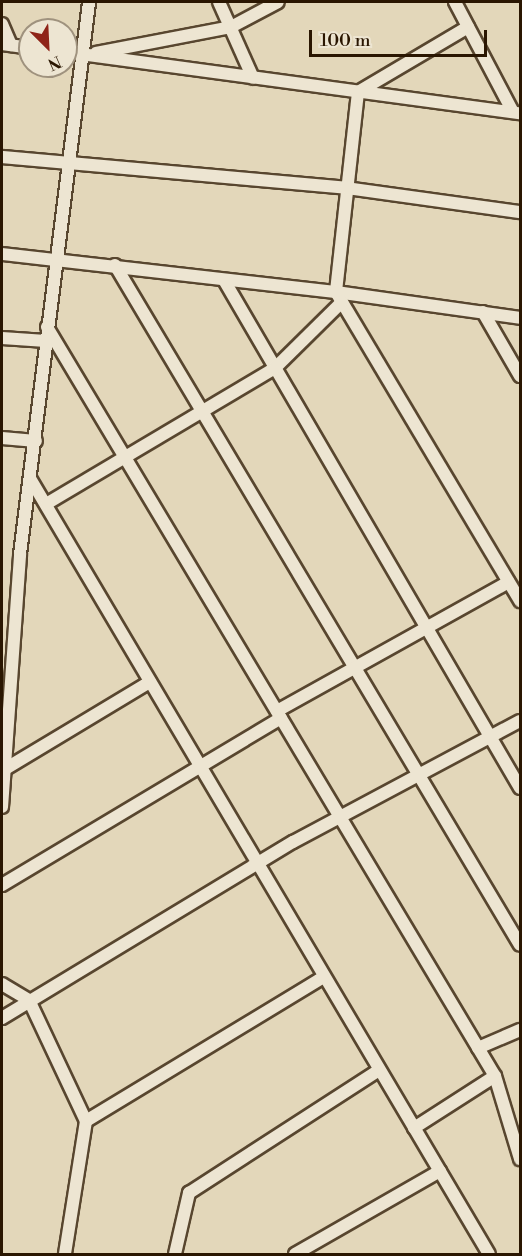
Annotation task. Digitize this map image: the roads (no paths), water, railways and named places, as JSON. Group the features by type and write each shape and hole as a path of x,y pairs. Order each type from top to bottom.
{"street":[{"path":"2,807 5,735 20,554 36,441 47,327 58,259 89,2"},
{"path":"219,2 253,78"},
{"path":"84,55 231,27 278,2"},
{"path":"455,2 517,113"},
{"path":"2,24 6,44"},
{"path":"358,92 468,27"},
{"path":"78,54 517,113"},
{"path":"358,92 345,188 339,297 520,601"},
{"path":"2,157 69,160 345,188 520,212"},
{"path":"2,254 115,264 339,297 520,318"},
{"path":"115,264 520,945"},
{"path":"224,280 520,788"},
{"path":"46,504 275,368 339,297"},
{"path":"483,312 520,376"},
{"path":"47,327 495,1076 520,1159"},
{"path":"2,338 46,341"},
{"path":"2,438 36,441"},
{"path":"31,480 489,1254"},
{"path":"2,885 200,766 355,668 509,582"},
{"path":"5,769 150,682"},
{"path":"2,1017 340,817 520,721"},
{"path":"86,1121 324,977"},
{"path":"2,984 29,1000 86,1121 67,1254"},
{"path":"478,1048 520,1030"},
{"path":"175,1254 189,1193 379,1070"},
{"path":"414,1128 495,1076"},
{"path":"295,1254 440,1172"}]}
